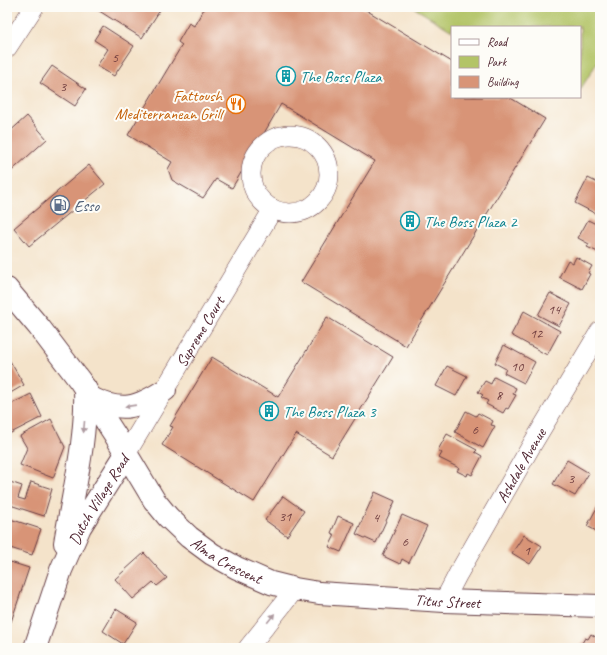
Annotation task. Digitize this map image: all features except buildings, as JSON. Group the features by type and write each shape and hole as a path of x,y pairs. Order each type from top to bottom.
{"main road":[{"name":"Dutch Village Road","path":"7,289 57,349 88,393 126,454 80,527 61,570 35,648"},
{"path":"61,570 82,448 85,403 88,393 103,404 114,407 127,407 138,405 149,400 164,390"},
{"name":"Alma Crescent","path":"126,454 154,500 168,517 189,537 212,554 237,568 271,583 295,589"},
{"name":"Titus Street","path":"295,589 327,594 444,601 600,606"}],"street":[{"path":"7,48 34,7"},
{"path":"286,135 299,136 311,141 320,149 328,166 329,172 327,184 322,196 313,205 302,211 290,213 273,209 257,194 252,182 251,169 255,157 262,146 273,139 286,135"},
{"name":"Supreme Court","path":"126,454 273,209"},
{"name":"Ashdale Avenue","path":"444,601 530,448 600,331"},
{"path":"248,648 295,589"}],"green space":[{"path":"413,7 600,7 600,58 581,88 581,26 451,26 451,30"}],"place":[{"name":"The Boss Plaza","path":"286,76"},
{"name":"Fattoush Mediterranean Grill","path":"236,104"},
{"name":"Esso","path":"60,205"},
{"name":"The Boss Plaza 2","path":"410,221"},
{"name":"The Boss Plaza 3","path":"269,411"}]}
